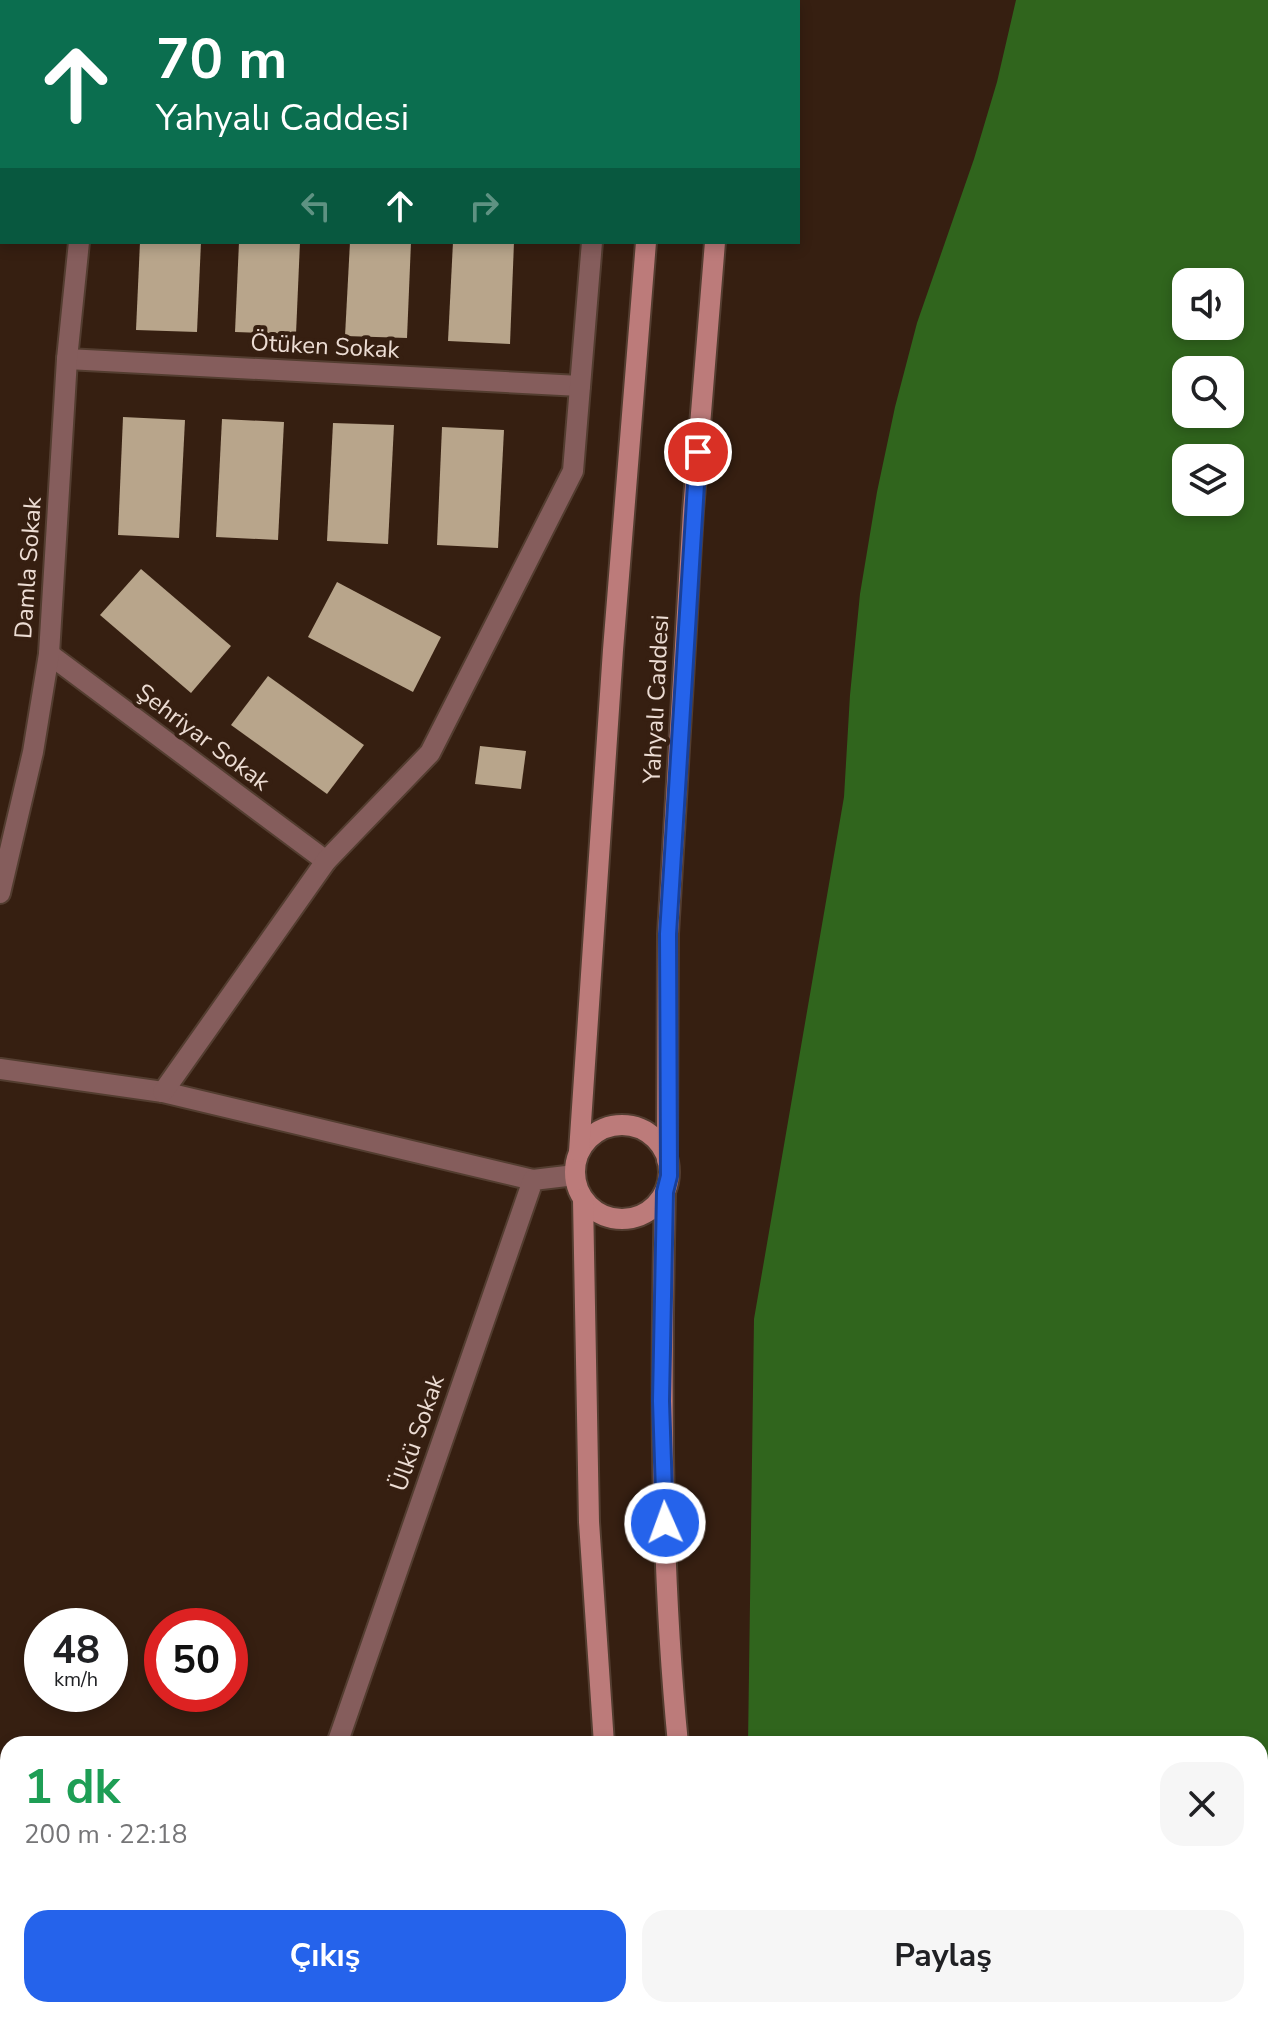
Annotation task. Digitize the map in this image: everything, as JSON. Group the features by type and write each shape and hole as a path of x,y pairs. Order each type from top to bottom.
{"main road":[{"name":"Yahyalı Caddesi","path":"579,1152 613,650 646,244"},
{"name":"Yahyalı Caddesi","path":"667,1160 668,934 693,511 715,244"},
{"path":"603,1736 589,1522 583,1199 575,1175 579,1152 588,1139 602,1129 626,1126 649,1133 661,1145 669,1176 665,1192 661,1401 668,1645 677,1736"},
{"path":"583,1199 595,1211 626,1219 642,1215 656,1205 665,1192"}],"street":[{"name":"Damla Sokak","path":"0,893 33,752 49,654 67,359 79,244"},
{"path":"163,1092 326,861 430,753 573,471 592,244"},
{"name":"Ötüken Sokak","path":"67,359 580,386"},
{"name":"Şehriyar Sokak","path":"49,654 326,861"},
{"path":"0,1069 163,1092 533,1180 575,1175"},
{"name":"Ülkü Sokak","path":"340,1736 533,1180"}],"green space":[{"path":"1016,0 1268,0 1268,1736 748,1736 754,1319 844,797 860,594 877,492 917,323 974,159 997,82"}],"building":[{"path":"140,244 201,244 197,332 136,330"},
{"path":"239,244 300,244 296,334 235,332"},
{"path":"350,244 411,244 407,338 345,336"},
{"path":"453,244 514,244 510,344 448,341"},
{"path":"123,417 185,420 179,538 118,535"},
{"path":"222,419 284,422 278,540 216,537"},
{"path":"333,423 394,425 388,544 327,541"},
{"path":"442,427 504,430 498,548 437,545"},
{"path":"141,569 231,646 191,693 100,615"},
{"path":"337,582 441,637 413,692 308,637"},
{"path":"268,676 364,745 327,794 231,725"},
{"path":"480,746 526,751 521,789 475,784"}],"route":[{"path":"665,1523 661,1401 665,1192 669,1176 668,934 698,452"}]}
